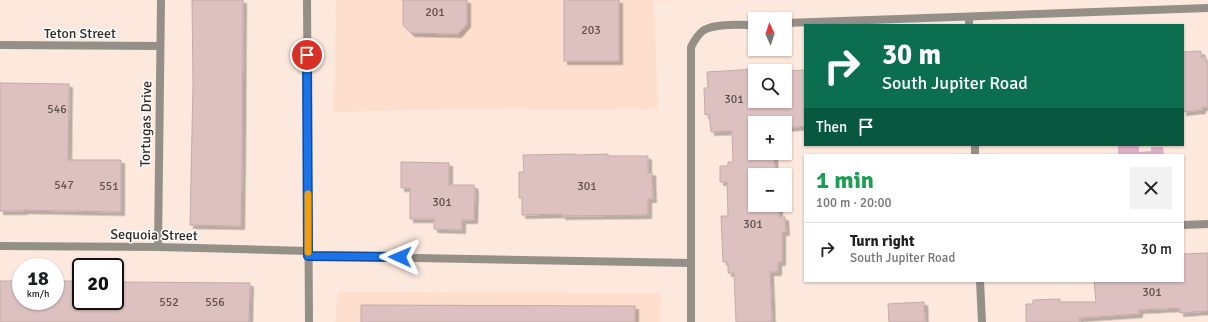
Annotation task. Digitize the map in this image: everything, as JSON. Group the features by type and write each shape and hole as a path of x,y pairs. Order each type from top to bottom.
{"street":[{"name":"Tortugas Drive","path":"158,247 161,0"},
{"path":"307,0 309,322"},
{"path":"792,24 969,21 1208,8"},
{"path":"691,322 690,47 704,30 714,26 748,25"},
{"name":"Teton Street","path":"0,45 160,46"},
{"path":"1184,225 1208,224"},
{"name":"Sequoia Street","path":"0,246 158,247 308,253 691,263"},
{"path":"980,282 982,322"}],"shaded area":[{"path":"336,0 675,0 654,1 658,109 407,110 334,112"},
{"path":"1118,146 1139,146 1139,152 1151,151 1151,147 1163,147 1164,154 1118,154"},
{"path":"338,292 661,293 660,322 335,322"}],"building":[{"path":"192,0 243,0 241,226 190,225 193,84"},
{"path":"403,0 467,0 467,24 458,34 411,33 403,25"},
{"path":"564,0 619,0 619,61 564,61"},
{"path":"1201,51 1201,57 1206,57 1206,63 1208,62 1208,107 1202,107 1202,110 1184,112 1184,52"},
{"path":"748,69 748,108 792,108 792,71 804,70 804,126 792,127 792,116 748,116 748,160 774,160 775,168 748,168 748,212 779,212 779,217 785,217 786,232 782,232 782,262 778,262 778,272 770,272 772,322 736,322 734,273 728,273 728,262 723,262 721,216 728,216 727,182 720,182 720,166 728,166 728,162 733,162 732,131 711,132 709,114 705,115 704,88 708,88 707,72"},
{"path":"0,83 69,84 68,160 121,160 121,212 0,211"},
{"path":"576,154 648,156 648,173 652,172 653,199 648,199 648,215 522,215 522,198 519,198 519,172 524,172 523,155"},
{"path":"401,162 449,163 449,185 474,185 474,220 462,220 462,230 434,229 434,219 410,219 410,188 401,188"},
{"path":"1208,253 1208,311 1180,313 1180,308 1139,310 1139,314 1079,318 1080,322 1026,322 1026,304 1033,304 1033,300 1060,299 1060,302 1096,302 1094,282 1184,282 1184,254"},
{"path":"0,281 12,281 12,310 64,310 64,281 72,281 72,310 124,310 124,282 250,283 249,322 0,322"},
{"path":"924,302 925,322 889,322 888,304"},
{"path":"361,305 635,306 635,322 361,322"}],"slow traffic":[{"path":"308,194 308,252"}],"route":[{"path":"307,55 308,256 400,257"}]}
